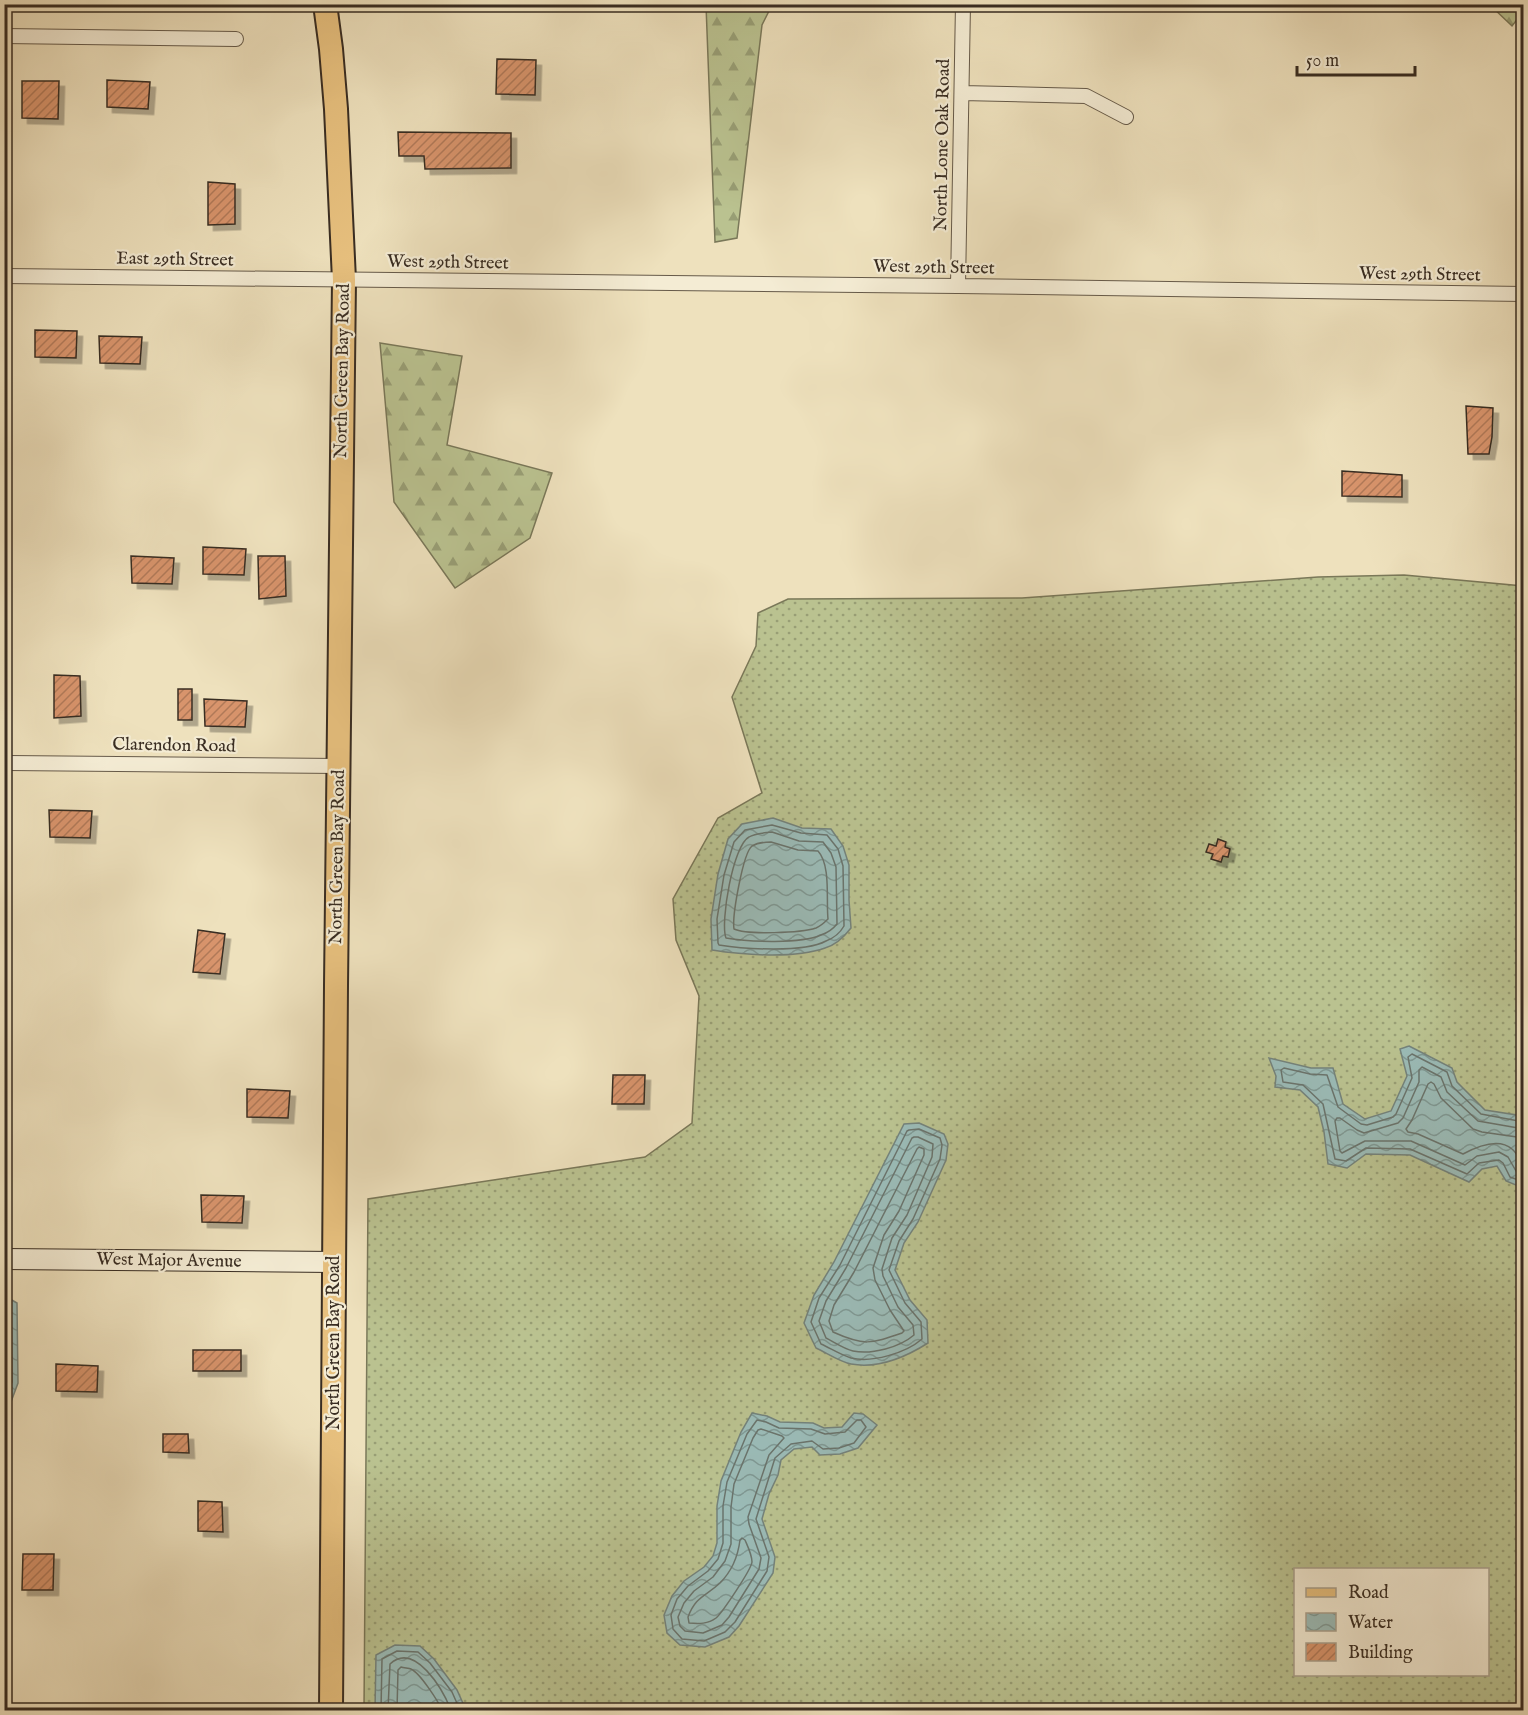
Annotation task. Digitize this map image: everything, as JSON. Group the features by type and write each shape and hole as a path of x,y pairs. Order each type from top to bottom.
{"main road":[{"name":"North Green Bay Road","path":"324,4 331,49 336,109 344,280 340,510 331,1710"}],"street":[{"name":"North Lone Oak Road","path":"958,286 963,4"},
{"path":"4,36 236,39"},
{"path":"962,93 1086,96 1126,117"},
{"name":"East 29th Street","path":"4,276 344,280"},
{"name":"West 29th Street","path":"344,280 1524,294"},
{"name":"Clarendon Road","path":"8,763 339,766"},
{"name":"West Major Avenue","path":"4,1259 334,1262"}],"green space":[{"path":"706,5 772,5 762,25 737,238 715,242"},
{"path":"1490,5 1523,5 1523,12 1512,26"},
{"path":"380,343 462,356 447,445 552,473 530,538 455,588 394,502"},
{"path":"1404,575 1523,586 1523,1710 364,1710 368,1199 645,1157 692,1123 699,996 676,940 673,899 718,818 762,793 732,697 756,646 758,613 788,599 1022,598 1318,577"}],"water":[{"path":"773,818 802,828 831,829 843,846 849,865 851,928 833,945 799,954 754,954 712,950 711,919 718,874 728,839 742,824"},
{"path":"1409,1046 1452,1068 1457,1082 1485,1110 1523,1116 1523,1188 1506,1181 1497,1166 1482,1169 1469,1182 1410,1155 1366,1154 1347,1168 1328,1164 1318,1107 1300,1090 1275,1087 1276,1076 1269,1058 1311,1068 1333,1068 1343,1104 1365,1119 1391,1111 1407,1076 1400,1049"},
{"path":"919,1123 944,1134 948,1144 946,1160 918,1222 904,1243 895,1270 910,1300 927,1320 928,1343 892,1361 872,1365 847,1363 816,1348 804,1323 814,1295 834,1262 904,1124"},
{"path":"5,1296 17,1303 18,1383 5,1418"},
{"path":"752,1413 780,1422 813,1423 824,1428 842,1427 854,1413 863,1414 877,1425 858,1448 840,1454 820,1455 812,1447 794,1449 781,1460 762,1519 775,1557 773,1573 739,1626 729,1637 705,1647 680,1645 667,1633 664,1615 672,1596 684,1581 704,1567 713,1556 717,1543 717,1506 721,1481 741,1432"},
{"path":"395,1645 420,1646 434,1659 457,1690 466,1710 375,1710 376,1655"}],"building":[{"path":"497,59 536,60 535,95 496,94"},
{"path":"107,80 150,82 148,109 107,107"},
{"path":"22,81 59,81 58,119 22,118"},
{"path":"398,132 511,133 511,168 425,169 424,156 399,156"},
{"path":"208,182 235,184 235,224 208,225"},
{"path":"35,330 77,331 76,358 35,357"},
{"path":"99,336 142,337 140,364 100,363"},
{"path":"1466,406 1493,408 1489,454 1468,454"},
{"path":"1342,471 1402,475 1402,497 1342,496"},
{"path":"203,547 246,549 244,575 203,574"},
{"path":"131,556 174,558 172,584 132,583"},
{"path":"258,556 285,556 286,596 259,599"},
{"path":"54,675 80,676 81,716 54,718"},
{"path":"178,689 192,689 192,720 178,720"},
{"path":"204,699 247,701 245,727 205,726"},
{"path":"49,810 92,811 90,838 50,837"},
{"path":"1218,839 1226,842 1225,847 1230,849 1228,857 1223,856 1221,862 1211,859 1213,854 1206,852 1209,844 1216,846"},
{"path":"198,930 225,934 220,974 193,972"},
{"path":"613,1075 645,1075 644,1104 612,1104"},
{"path":"247,1089 290,1091 288,1118 247,1117"},
{"path":"201,1195 244,1196 242,1223 202,1222"},
{"path":"193,1350 241,1350 241,1371 193,1371"},
{"path":"56,1364 98,1366 97,1392 56,1391"},
{"path":"163,1434 188,1434 189,1453 163,1452"},
{"path":"198,1501 222,1502 223,1532 198,1531"},
{"path":"23,1554 54,1554 53,1590 22,1590"}]}
